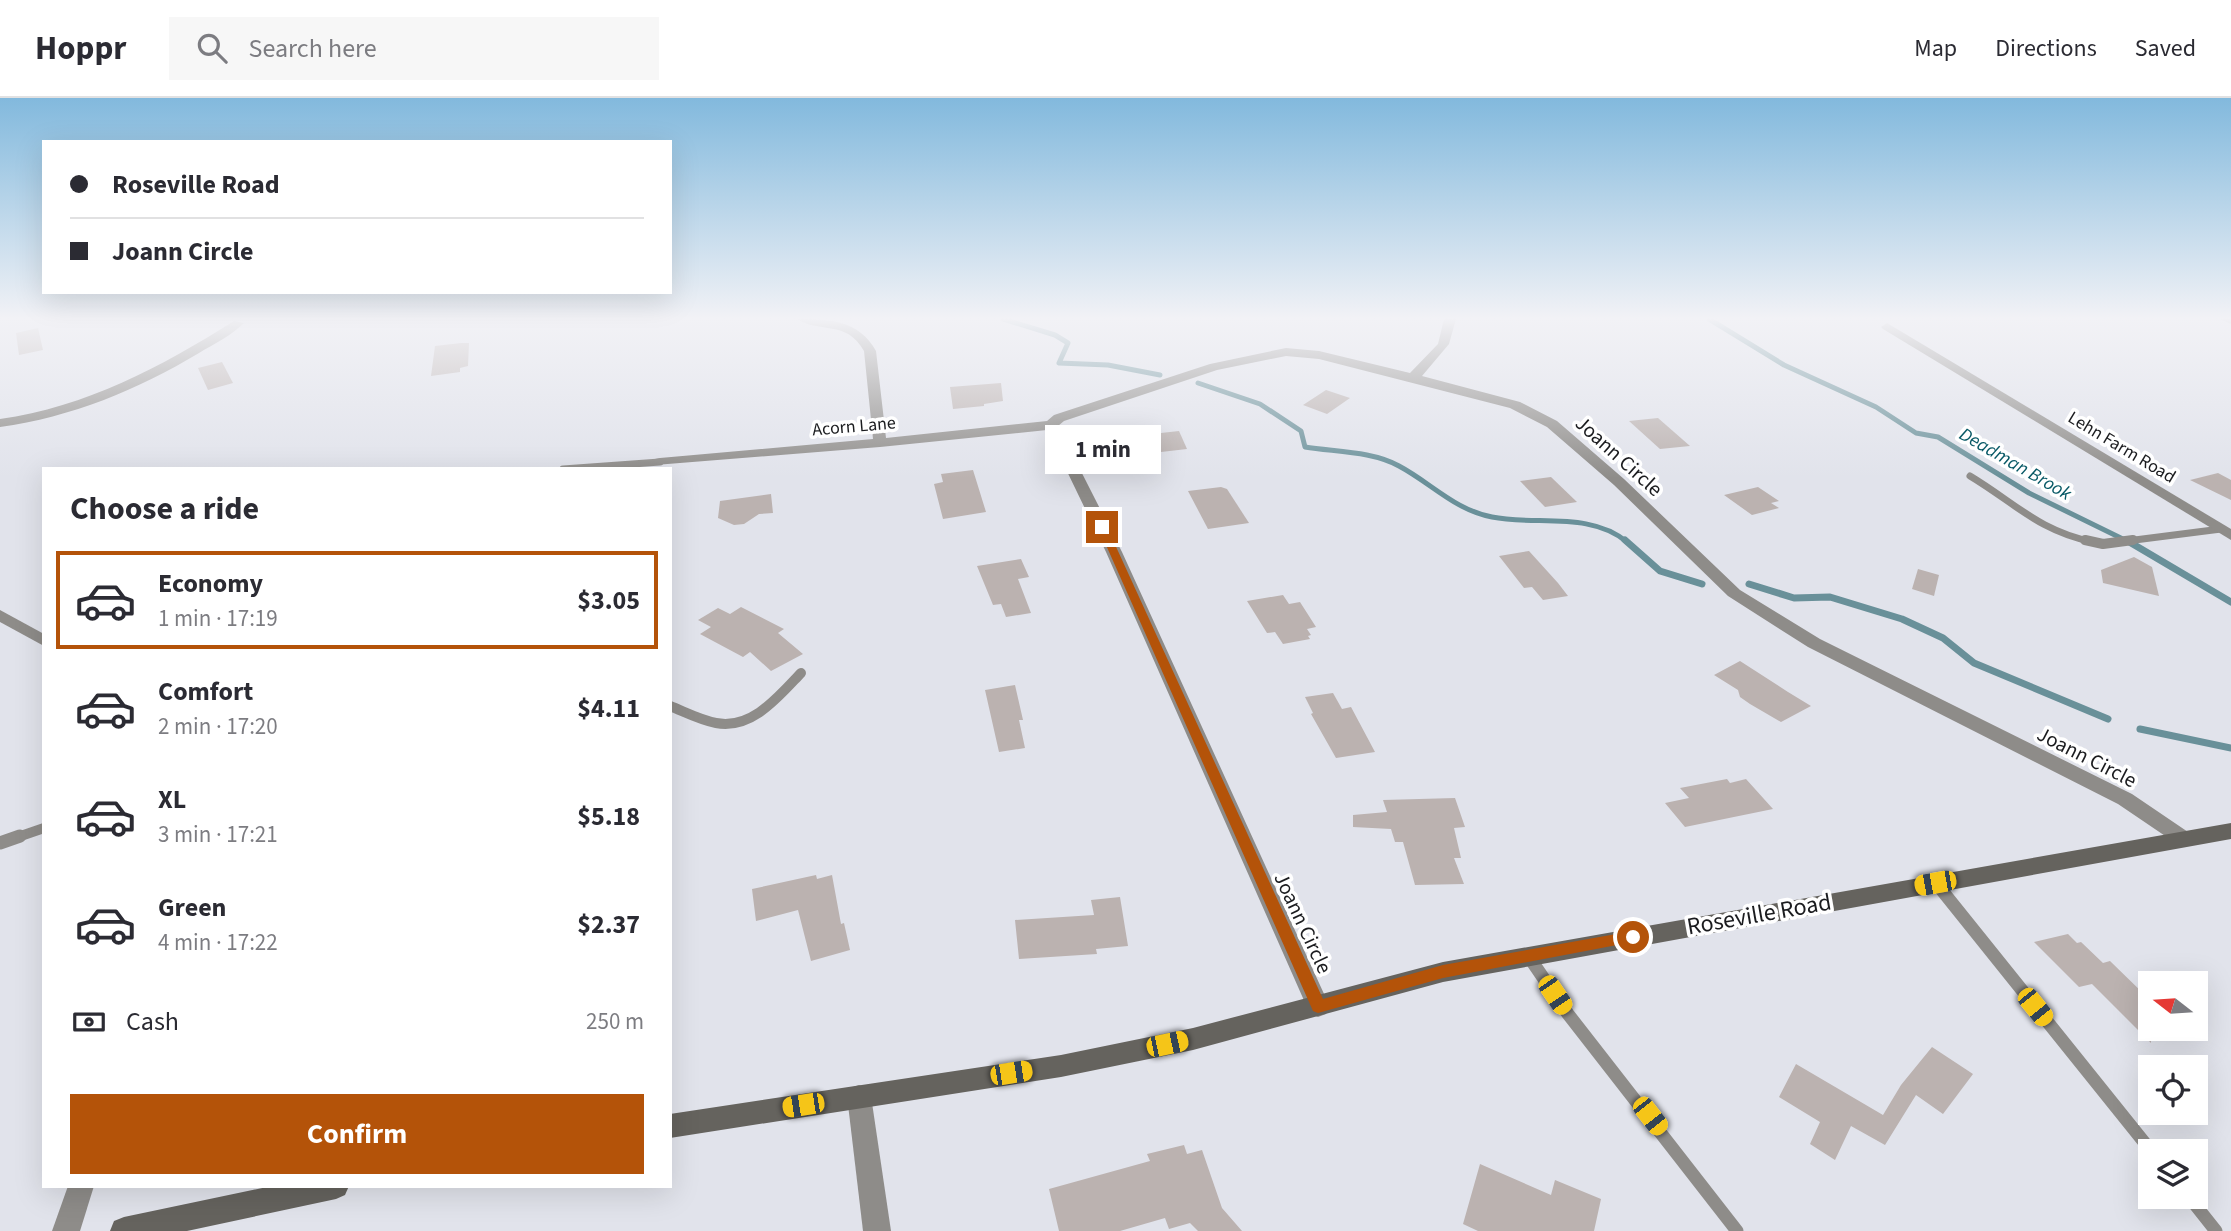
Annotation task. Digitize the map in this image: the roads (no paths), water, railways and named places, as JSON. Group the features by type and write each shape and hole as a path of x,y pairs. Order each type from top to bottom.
{"street":[{"path":"0,423 45,416 92,400 152,372"},
{"path":"872,372 880,443"},
{"name":"Joann Circle","path":"1199,372 1059,418 1051,425 1114,552 1318,1007"},
{"name":"Joann Circle","path":"1391,372 1515,405 1536,414 1575,442 1734,593 1758,609 1814,643 2126,799 2184,839"},
{"path":"1413,377 1418,372"},
{"name":"Lehn Farm Road","path":"1961,372 2226,532"},
{"name":"Acorn Lane","path":"660,462 1051,425"},
{"path":"0,615 42,639"},
{"name":"Roseville Road","path":"672,1126 1061,1066 1194,1039 1443,972 2231,831"},
{"path":"859,1096 877,1231"},
{"path":"66,1231 80,1188"},
{"path":"124,1231 327,1188"}],"lane":[{"path":"591,467 660,462"},
{"path":"1970,476 2005,497 2032,520 2069,537 2103,544 2226,532"},
{"path":"672,707 721,724 741,721 765,709 801,673"},
{"path":"0,843 42,829"},
{"path":"1935,883 2142,1139"},
{"path":"1529,956 1568,1014 1737,1231"},
{"path":"2199,1209 2216,1231"}],"waterway":[{"path":"1144,372 1160,375"},
{"name":"Deadman Brook","path":"1799,372 1876,407 1916,433 1938,437 2029,493 2129,542"},
{"path":"1198,383 1260,404 1301,431 1305,447 1377,457 1388,461 1455,502 1479,513 1509,519 1562,521 1596,526 1627,542"},
{"path":"1625,540 1660,571 1702,584"},
{"name":"Deadman Brook","path":"2126,540 2231,602"},
{"path":"1749,584 1794,598 1830,597 1902,619 1943,638 1974,663 2108,719"},
{"path":"2140,729 2231,748"}]}
